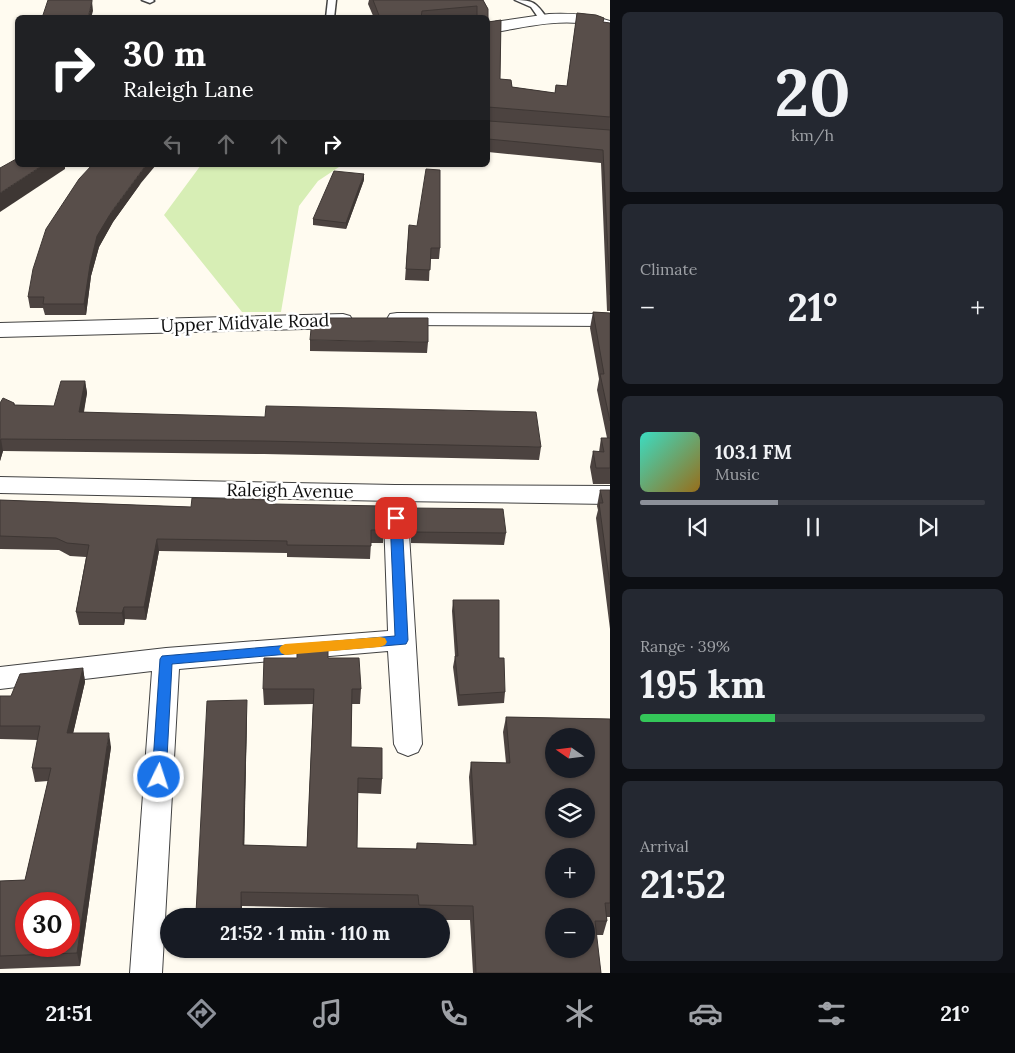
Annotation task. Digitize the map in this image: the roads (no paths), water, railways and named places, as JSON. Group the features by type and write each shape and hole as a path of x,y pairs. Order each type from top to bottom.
{"street":[{"path":"490,28 543,18 583,19 610,26"},
{"name":"Upper Midvale Road","path":"0,330 370,320 610,320"},
{"name":"Raleigh Avenue","path":"0,485 395,493 610,495"},
{"path":"396,518 408,744"},
{"path":"0,678 166,659 401,640"},
{"path":"146,973 166,659"}],"lane":[{"path":"330,15 332,0"},
{"path":"519,0 530,2 536,7 543,18"}]}
